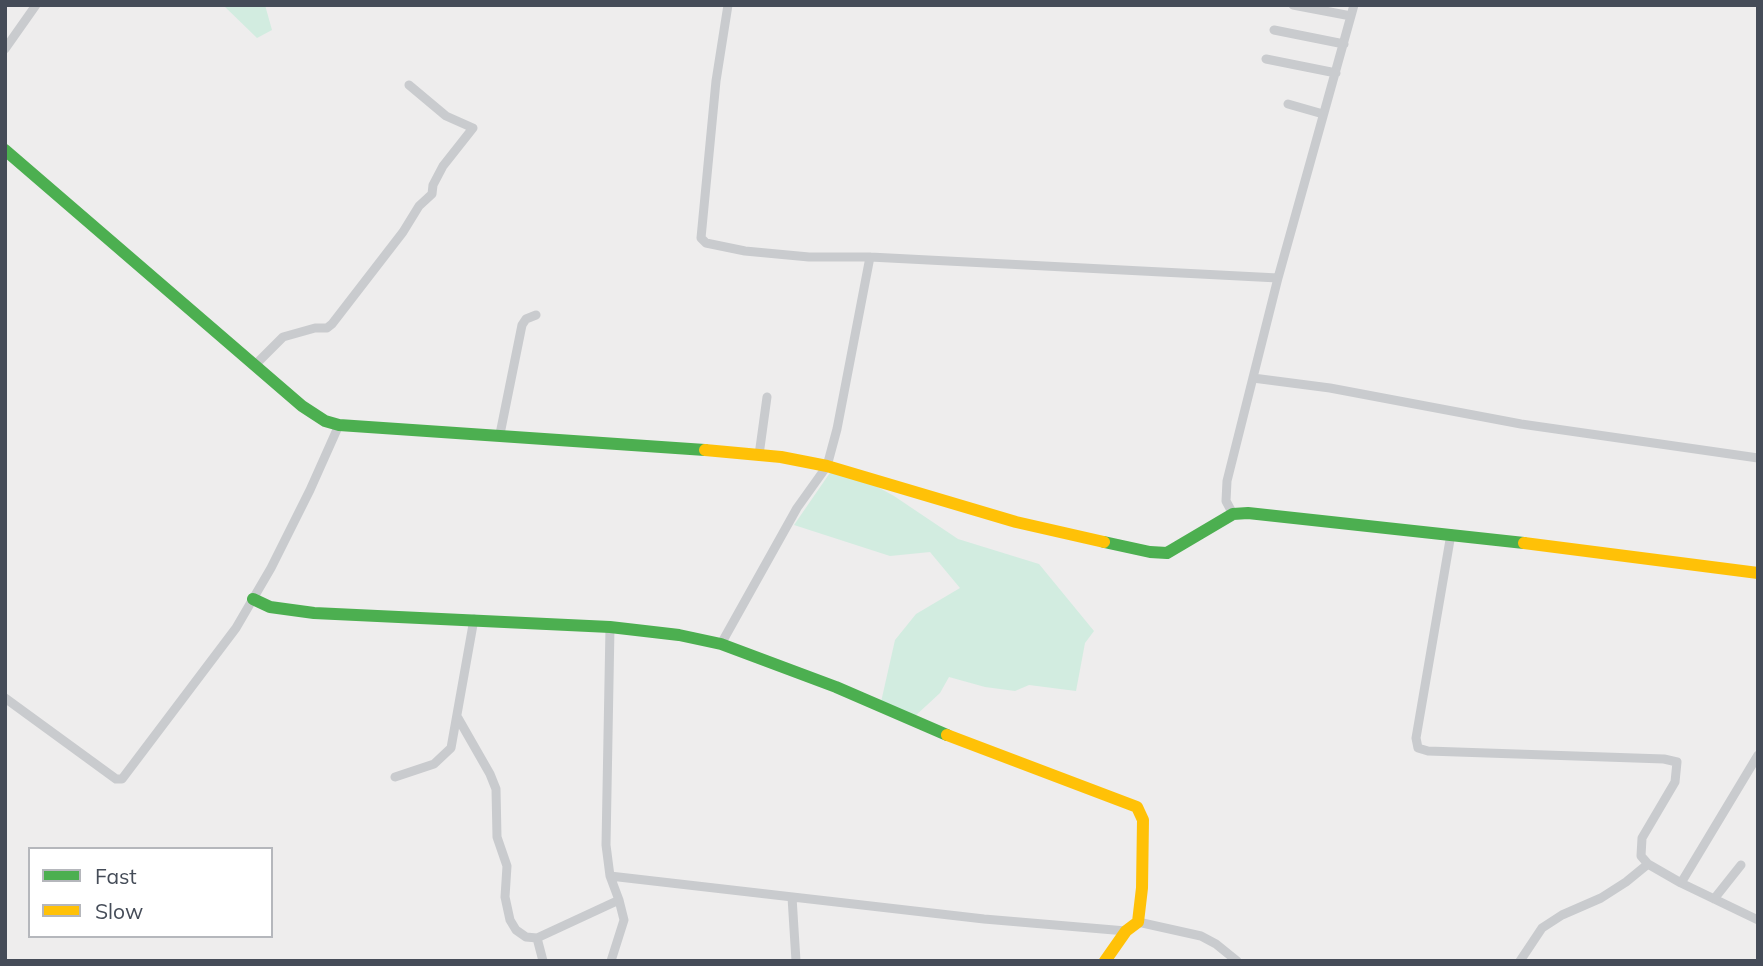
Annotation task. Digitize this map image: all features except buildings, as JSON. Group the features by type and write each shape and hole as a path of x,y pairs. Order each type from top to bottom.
{"street":[{"path":"5,49 36,5"},
{"path":"728,5 716,80 701,238 706,243 745,251 809,257 870,257 1278,278"},
{"path":"1293,5 1351,16"},
{"path":"1233,514 1226,501 1227,481 1278,278 1354,5"},
{"path":"1274,30 1344,44"},
{"path":"1266,59 1336,73"},
{"path":"254,366 283,337 315,327 327,328 332,324 419,206 432,194 433,185 443,166 473,128 446,116 409,85"},
{"path":"1288,104 1323,114"},
{"path":"6,152 254,366 314,415 338,425 656,445 759,455 827,466 1016,522 1150,552 1167,553 1177,549 1233,514 1269,513 1758,573"},
{"path":"721,644 797,509 827,466 837,429 870,257"},
{"path":"500,434 522,325 526,319 536,315"},
{"path":"1253,378 1329,388 1521,424 1758,458"},
{"path":"759,455 766,397"},
{"path":"5,698 120,780 236,628 310,490 338,425"},
{"path":"1451,534 1416,745 1428,751 1664,759 1677,762 1675,782 1642,838 1640,852 1648,864 1758,920"},
{"path":"253,599 270,607 314,613 474,618 610,627 679,635 721,644 836,687 922,726 1137,807 1143,820 1138,922"},
{"path":"394,777 425,768 439,760 451,748 474,618"},
{"path":"610,627 606,845 610,876 624,914 624,926 611,961"},
{"path":"458,718 496,789 497,837 507,866 505,897 510,920 516,930 526,937 537,938 619,900"},
{"path":"1681,883 1758,755"},
{"path":"1520,961 1542,928 1562,915 1601,898 1648,864"},
{"path":"1714,899 1741,865"},
{"path":"610,876 984,919 1126,931"},
{"path":"792,897 796,961"},
{"path":"1105,961 1126,931 1138,922 1201,936 1237,961"},
{"path":"537,938 543,961"}],"green space":[{"path":"223,5 265,5 272,30 257,38"},
{"path":"836,464 894,496 958,539 1039,564 1094,631 1085,643 1076,691 1029,685 1015,691 985,687 949,677 940,693 913,718 881,702 895,640 916,614 960,588 930,552 890,556 794,525"}],"traffic: fast":[{"path":"5,150 302,406 325,421 339,425 705,450"},
{"path":"1104,542 1167,553 1233,514 1248,513 1524,543"},
{"path":"253,599 270,607 314,613 610,627 679,635 721,644 836,687 947,735"}],"traffic: slow":[{"path":"705,450 781,457 827,466 1016,522 1104,542"},
{"path":"1524,543 1758,573"},
{"path":"947,735 1137,807 1143,820 1142,888 1138,922 1126,931 1105,961"}]}
